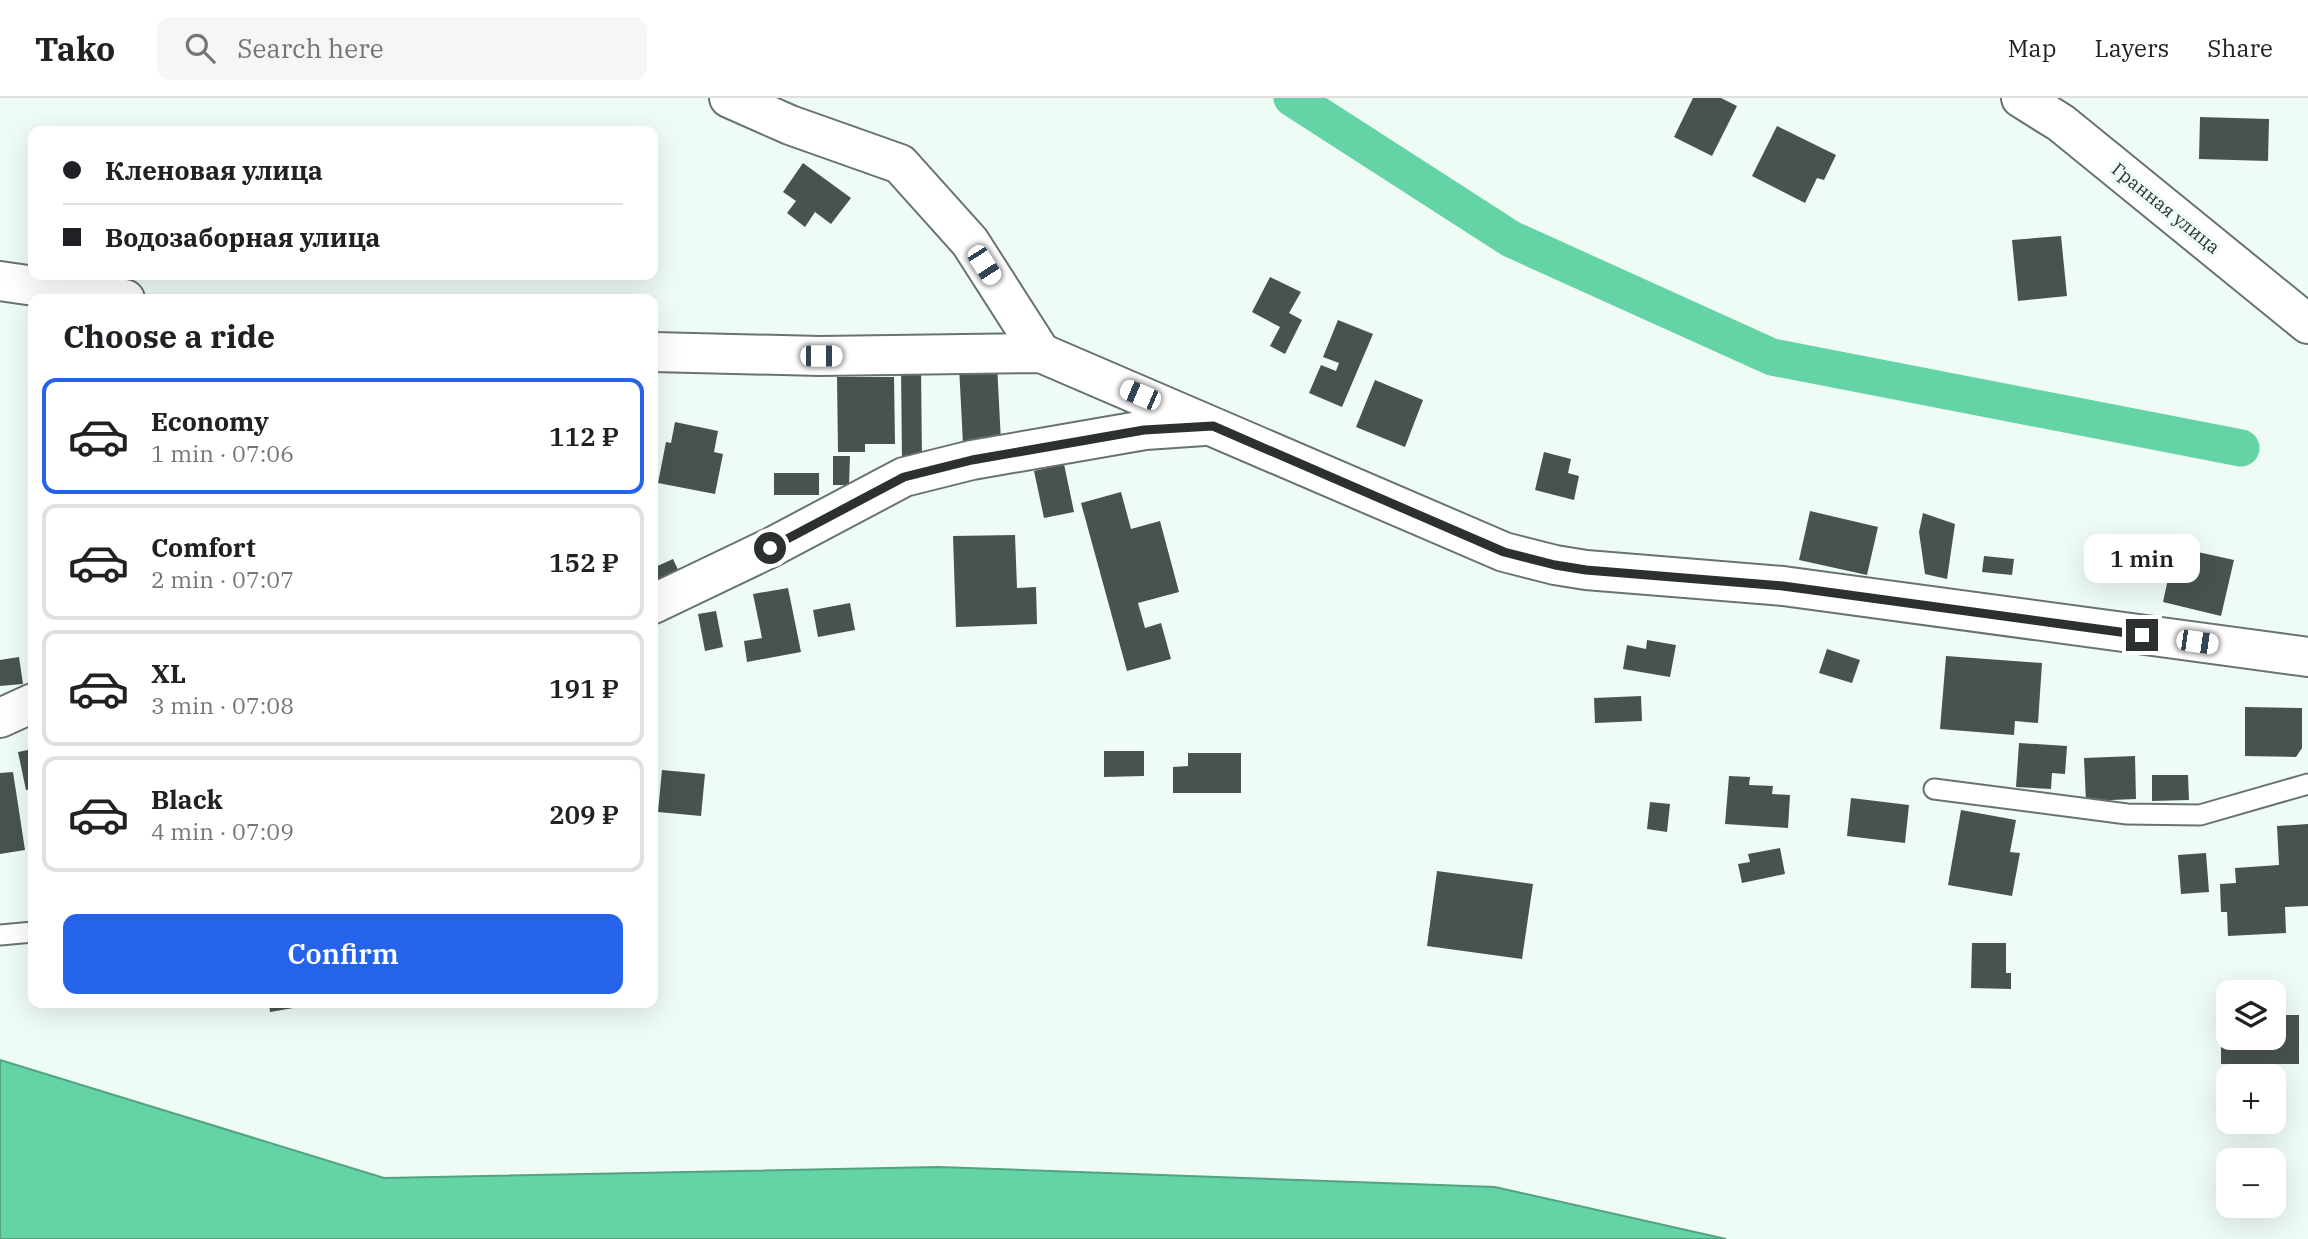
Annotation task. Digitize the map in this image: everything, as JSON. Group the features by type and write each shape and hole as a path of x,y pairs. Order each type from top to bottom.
{"street":[{"path":"729,98 790,125 900,164 970,242 1041,353"},
{"name":"Гранная улица","path":"2024,99 2061,123 2308,324"},
{"path":"0,281 90,294"},
{"path":"658,352 821,356 1041,353 1504,552 1555,565 1586,570 1783,586 2308,657"},
{"path":"658,602 770,548 904,477 972,460 1144,430 1213,426"},
{"path":"0,718 28,705"}],"lane":[{"path":"1934,789 2127,814 2200,815 2308,785"},
{"path":"0,935 28,932"}],"shaded area":[{"path":"0,1060 384,1178 938,1167 1495,1187 1726,1239 0,1239"}],"building":[{"path":"1693,98 1721,98 1737,106 1712,156 1674,137"},
{"path":"2200,117 2269,119 2268,161 2199,159"},
{"path":"1777,126 1836,155 1824,180 1817,178 1805,203 1752,176"},
{"path":"803,163 851,198 831,224 815,212 805,227 787,213 796,201 783,192"},
{"path":"2061,236 2067,296 2018,301 2012,240"},
{"path":"1270,277 1301,292 1289,313 1302,320 1285,354 1270,346 1280,327 1252,312"},
{"path":"1338,320 1373,334 1342,407 1309,393 1321,365 1336,371 1339,363 1323,357"},
{"path":"997,364 1001,442 963,444 959,366"},
{"path":"921,367 922,460 902,460 901,368"},
{"path":"837,377 894,377 895,444 865,444 865,452 838,452"},
{"path":"1375,380 1423,400 1405,447 1356,427"},
{"path":"675,422 718,431 714,452 723,454 715,494 658,483 666,442 671,443"},
{"path":"1544,452 1571,459 1568,473 1579,476 1574,500 1535,490"},
{"path":"833,456 850,456 849,485 833,485"},
{"path":"1064,464 1074,512 1044,518 1034,471"},
{"path":"774,473 819,473 819,495 774,495"},
{"path":"1121,492 1131,529 1160,521 1179,592 1138,603 1145,628 1161,623 1171,659 1127,671 1081,503"},
{"path":"1810,511 1878,527 1867,575 1799,560"},
{"path":"1923,513 1955,524 1947,579 1925,574 1919,532"},
{"path":"1015,535 1017,588 1036,587 1037,624 956,627 953,536"},
{"path":"2175,547 2234,560 2221,616 2163,602"},
{"path":"1984,556 2014,559 2012,575 1982,572"},
{"path":"673,559 681,576 658,585 658,566"},
{"path":"788,588 801,652 747,662 744,641 762,638 753,594"},
{"path":"850,603 855,630 818,637 813,610"},
{"path":"716,611 723,647 705,651 698,614"},
{"path":"1647,640 1676,645 1670,677 1623,669 1627,645 1646,649"},
{"path":"1827,649 1860,660 1852,683 1819,673"},
{"path":"1946,656 2042,663 2038,723 2015,721 2014,735 1940,729"},
{"path":"19,657 23,684 0,686 0,660"},
{"path":"1641,696 1642,721 1595,723 1594,698"},
{"path":"2245,707 2302,708 2302,748 2296,757 2245,756"},
{"path":"2019,743 2067,746 2065,774 2052,773 2051,789 2016,787"},
{"path":"28,750 28,790 26,790 18,752"},
{"path":"1104,751 1144,751 1144,776 1104,777"},
{"path":"1188,753 1241,753 1241,793 1173,793 1173,767 1188,766"},
{"path":"2135,756 2136,799 2086,801 2084,758"},
{"path":"662,770 705,774 701,816 658,812"},
{"path":"13,772 25,850 0,854 0,773"},
{"path":"2152,775 2188,775 2189,800 2152,801"},
{"path":"1729,776 1750,777 1749,785 1773,786 1772,794 1790,795 1788,828 1725,824"},
{"path":"1851,798 1909,805 1905,843 1847,836"},
{"path":"1650,802 1670,804 1667,832 1647,829"},
{"path":"1961,810 2016,820 2010,852 2020,853 2012,896 1948,885"},
{"path":"2308,824 2308,906 2285,907 2286,933 2228,936 2227,912 2221,912 2220,884 2236,883 2235,868 2279,865 2277,826"},
{"path":"1780,848 1785,874 1742,883 1738,864 1750,862 1748,854"},
{"path":"2206,853 2209,892 2181,894 2178,855"},
{"path":"1437,871 1533,884 1522,959 1427,946"},
{"path":"1972,943 2006,943 2006,973 2011,973 2011,989 1971,988"},
{"path":"270,1008 293,1008 270,1012"},
{"path":"2286,1015 2299,1015 2299,1064 2221,1064 2221,1050 2286,1050"}],"waterway":[{"path":"1292,98 1511,239 1772,357 2241,448"}],"route":[{"path":"770,548 904,477 972,460 1144,430 1213,426 1504,552 1555,565 1586,570 1783,586 2142,635"}]}
